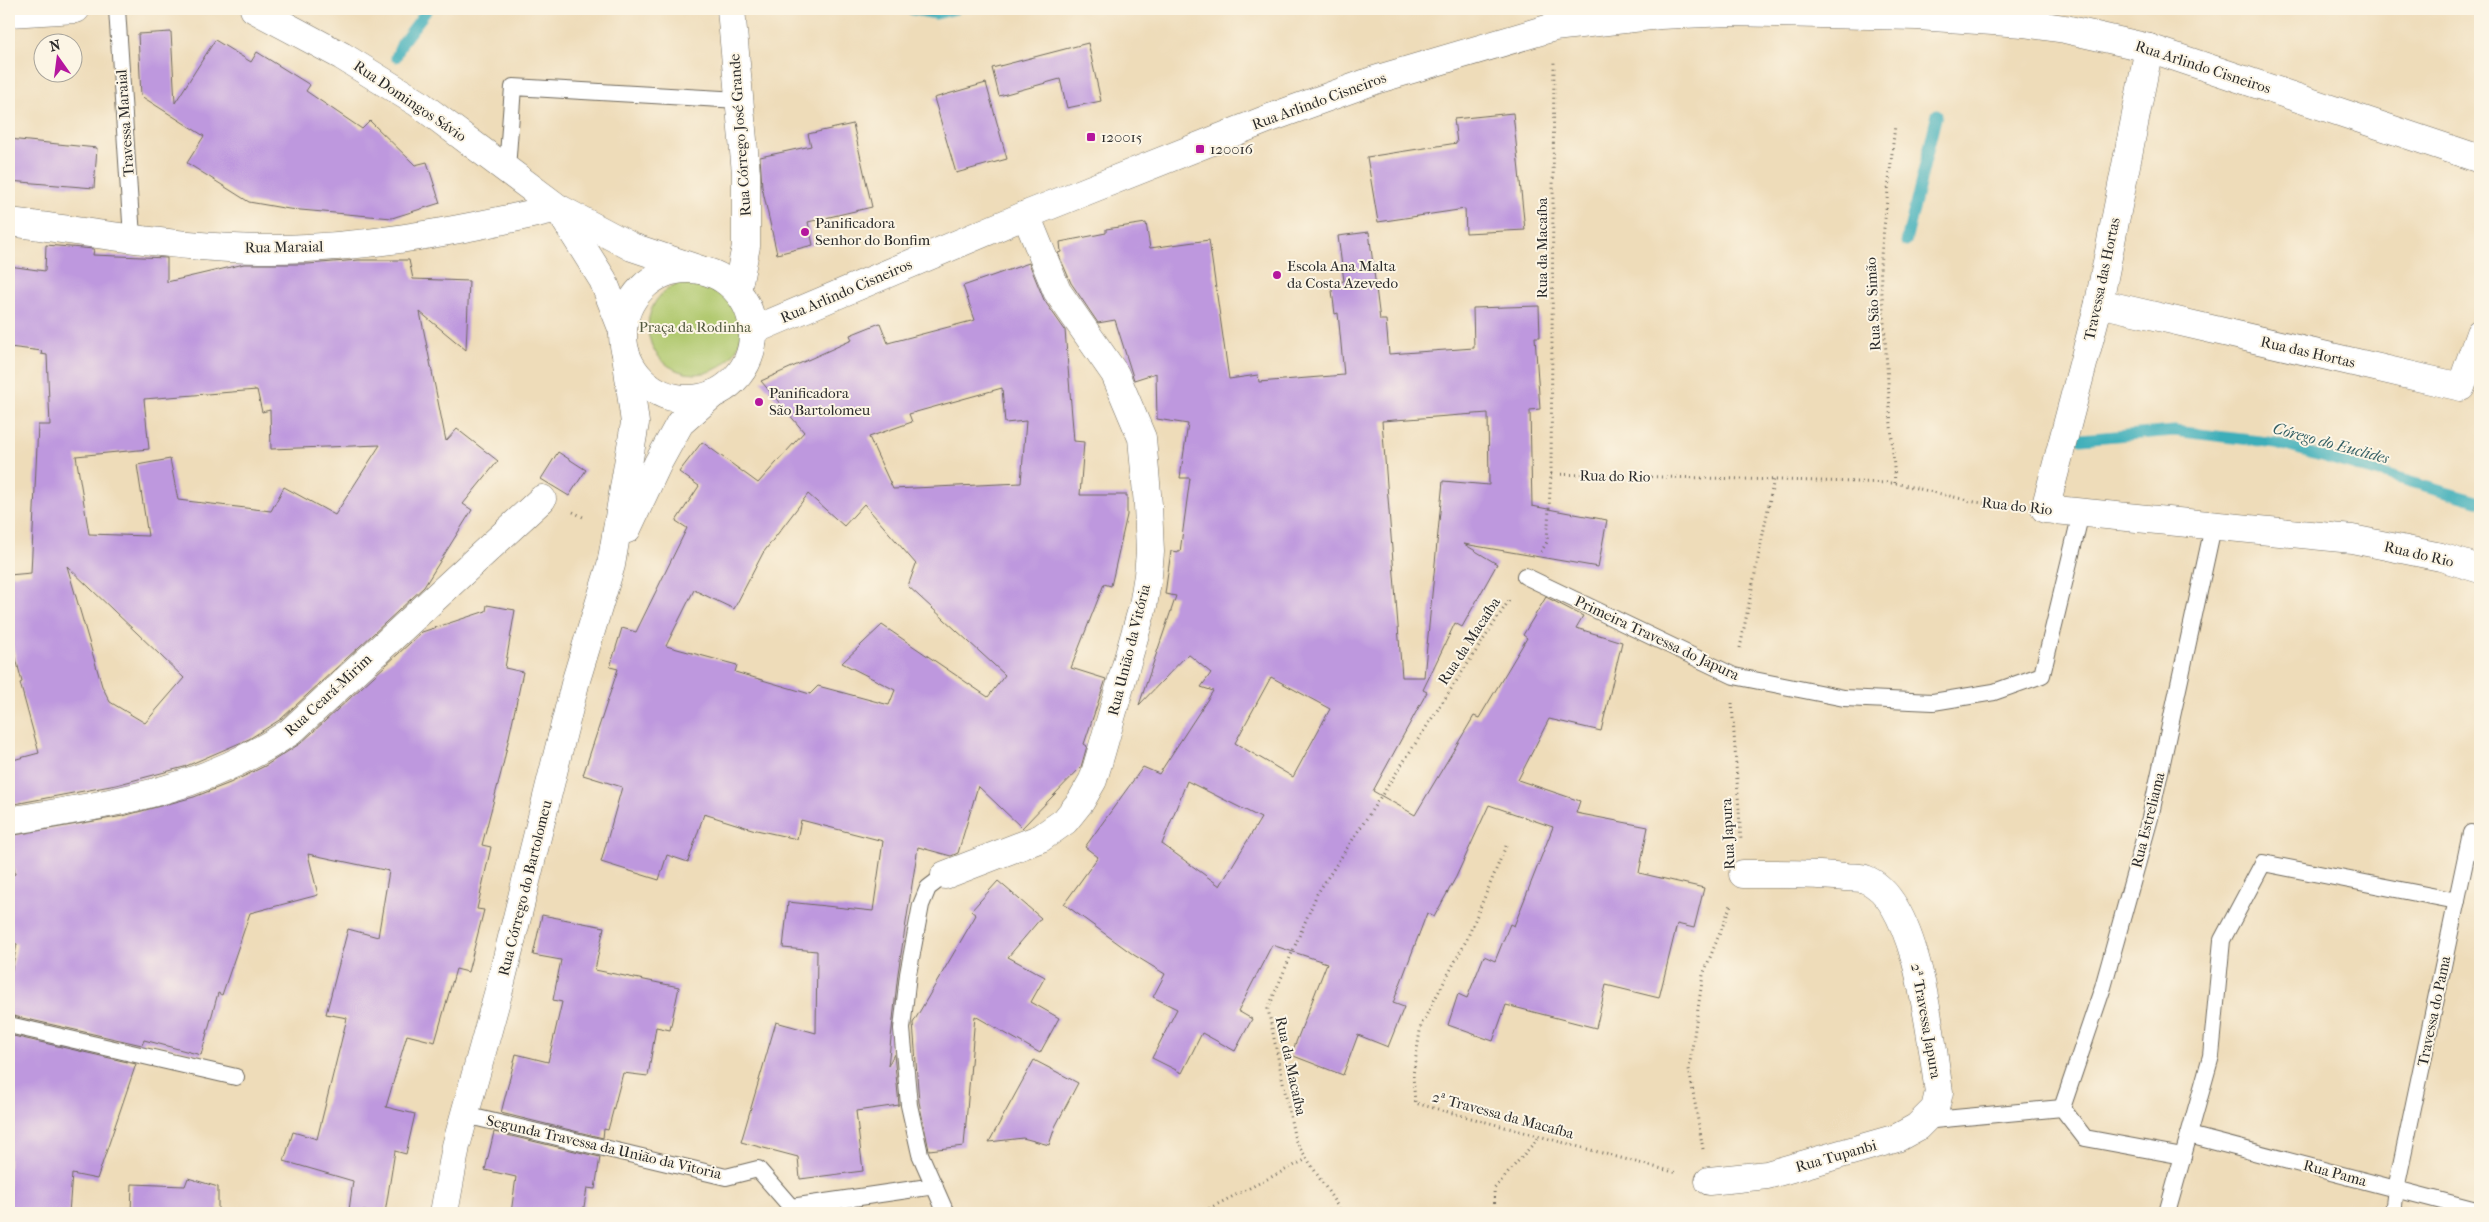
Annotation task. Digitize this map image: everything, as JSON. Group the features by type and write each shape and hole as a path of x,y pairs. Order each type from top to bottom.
{"street":[{"path":"9,13 76,9"},
{"name":"Rua Domingos Sávio","path":"254,9 342,56 410,98 558,208 632,247 701,270"},
{"name":"Rua Córrego José Grande","path":"731,9 746,174 747,210 746,246 737,291"},
{"name":"Rua Arlindo Cisneiros","path":"754,330 1026,215 1270,118 1375,80 1554,27 1660,15 1729,12 1972,14 2065,29 2149,48 2480,159"},
{"name":"Travessa das Hortas","path":"2045,509 2099,303 2149,48"},
{"name":"Rua Maraial","path":"9,222 218,247 306,248 400,239 480,226 558,208"},
{"name":"Rua Domingos Sávio","path":"558,208 604,280 625,342"},
{"name":"Rua União da Vitória","path":"945,875 1041,838 1065,822 1081,801 1093,780 1143,606 1148,575 1148,524 1142,438 1115,374 1057,291 1026,215"},
{"path":"679,270 701,270 721,278 737,291 749,310 754,330 752,350 744,369 731,384 714,394 694,399 675,398 653,389 636,374 625,342 628,309 641,290 658,277 679,270"},
{"name":"Rua das Hortas","path":"2099,303 2461,387 2480,333"},
{"name":"Rua Córrego do Bartolomeu","path":"444,1213 456,1146 500,990 576,680 611,564 635,423 625,342"},
{"name":"Rua Córrego do Bartolomeu","path":"611,564 658,463 676,430 686,417 714,394"},
{"name":"Rua Ceará-Mirim","path":"9,821 107,804 187,784 259,753 290,732 542,499"},
{"name":"Rua do Rio","path":"2045,509 2212,527 2352,539 2441,557 2480,569"},
{"name":"2ª Travessa Japura","path":"1743,874 1833,875 1865,879 1886,895 1900,920 1920,971 1940,1092"},
{"name":"Rua Tupanbi","path":"1709,1182 1767,1175 1864,1149 1897,1138 1923,1121 1935,1109 1940,1092"}],"lane":[{"name":"Travessa Maraial","path":"117,9 132,237"},
{"path":"507,169 513,87 739,100"},
{"name":"Primeira Travessa do Japura","path":"1525,576 1734,676 1844,698 1933,702 1994,692 2042,675 2081,513"},
{"name":"Rua Estreliama","path":"2062,1108 2104,987 2150,818 2212,527"},
{"name":"Travessa do Pama","path":"2393,1213 2396,1189 2472,833"},
{"path":"2167,1213 2211,1056 2222,940 2263,863 2457,901"},
{"path":"945,875 928,888 921,905 908,974 902,1029 909,1105 920,1154 946,1213"},
{"path":"9,1025 236,1077"},
{"path":"1923,1121 2062,1108 2085,1138 2183,1156"},
{"name":"Segunda Travessa da União da Vitoria","path":"464,1115 726,1177 758,1169 791,1207 935,1186"},
{"name":"Rua Pama","path":"2189,1135 2480,1211"}],"path":[{"name":"Rua da Macaíba","path":"1342,1213 1295,1140 1268,1010 1317,894 1547,542 1551,474 1554,27"},
{"name":"Rua São Simão","path":"1895,125 1880,265 1895,483"},
{"name":"Rua do Rio","path":"1551,474 1895,483 1975,502 2045,509"},
{"name":"Rua Japura","path":"1709,1182 1689,1069 1703,975 1743,874 1731,692 1774,479"},
{"path":"542,499 617,532"},
{"name":"2ª Travessa da Macaíba","path":"1506,846 1467,939 1421,1025 1413,1075 1415,1103 1709,1182"},
{"path":"1495,1213 1494,1189 1540,1136"},
{"path":"1200,1213 1307,1159"}],"green space":[{"name":"Praça da Rodinha","path":"695,280 713,284 728,294 738,309 742,327 738,345 728,360 713,370 695,374 677,370 662,360 652,345 648,327 652,309 662,294 677,284"}],"building":[{"path":"171,32 175,103 215,40 251,62 257,52 310,85 306,91 362,129 370,121 415,165 427,162 440,203 392,218 289,209 249,202 187,163 204,136 141,96 138,34"},
{"path":"1088,43 1101,101 1067,108 1060,79 999,96 992,68"},
{"path":"986,83 1007,159 956,173 934,98"},
{"path":"1513,113 1525,230 1466,233 1465,209 1378,222 1367,157 1457,143 1454,119"},
{"path":"853,124 872,207 808,222 813,245 777,254 762,187 760,157 811,146 808,134"},
{"path":"9,139 97,148 94,188 9,181"},
{"path":"1146,223 1150,248 1209,240 1229,379 1258,375 1259,382 1344,375 1338,313 1335,314 1331,283 1344,281 1338,236 1369,232 1380,320 1386,320 1389,354 1474,348 1473,308 1539,306 1540,337 1535,337 1540,409 1530,410 1532,506 1607,520 1598,567 1464,544 1497,564 1462,627 1455,623 1423,690 1427,692 1373,791 1415,815 1474,716 1479,718 1527,638 1523,635 1546,597 1583,616 1576,628 1622,642 1601,731 1549,719 1518,780 1580,801 1576,813 1648,827 1639,873 1704,888 1694,928 1677,924 1659,998 1606,985 1596,1028 1506,1005 1493,1041 1448,1025 1458,994 1467,998 1484,956 1495,961 1510,924 1514,926 1553,827 1489,805 1456,877 1434,917 1427,913 1393,1003 1404,1007 1388,1047 1358,1035 1343,1075 1291,1055 1327,963 1272,945 1238,1011 1252,1019 1235,1051 1202,1033 1182,1073 1152,1058 1177,1009 1153,997 1165,974 1134,955 1064,904 1098,857 1085,847 1143,767 1159,774 1213,691 1201,687 1211,673 1188,654 1139,705 1176,596 1165,594 1171,551 1180,552 1190,478 1180,478 1188,424 1157,419 1156,373 1134,380 1115,320 1098,323 1071,283 1058,253 1061,252 1060,242 1106,233 1106,229","holes":["1488,413 1489,485 1443,481 1424,677 1402,677 1382,421","1271,677 1330,709 1293,777 1235,743","1187,781 1261,818 1220,886 1162,844"]},
{"path":"46,245 94,249 93,255 167,258 167,282 244,264 308,264 359,260 409,260 413,279 469,281 466,350 420,312 446,441 457,429 498,461 463,504 472,510 424,587 281,719 249,739 184,767 116,785 9,805 9,761 39,753 20,683 22,682 9,631 9,575 31,573 38,425 50,425 47,355 41,354 42,351 9,347 9,266 45,271","holes":["257,390 262,412 270,410 271,449 380,445 335,515 284,487 271,511 178,500 170,459 137,465 148,536 89,534 76,456 149,449 144,399","67,566 184,678 145,723 110,702 102,686"]},
{"path":"1029,263 1044,300 1065,330 1074,441 1084,442 1080,495 1127,495 1127,515 1111,586 1104,584 1071,668 1106,679 1084,744 1087,746 1081,767 1022,828 978,786 958,853 951,856 918,847 898,973 888,1066 894,1054 899,1105 856,1111 863,1171 800,1179 798,1157 741,1142 776,1022 816,1033 817,951 783,948 788,902 873,911 883,841 801,820 797,839 752,829 704,814 688,862 667,855 659,880 601,862 622,787 583,775 618,669 610,667 622,628 636,632 687,528 676,521 699,486 679,472 702,442 758,483 804,432 761,381 852,340 850,335 880,323 888,343 975,320 963,286","holes":["1002,388 1005,423 1026,421 1021,483 893,489 869,437 912,422 909,414","808,494 844,526 864,504 916,564 908,586 1005,675 988,697 882,625 842,663 895,690 889,705 818,686 810,694 735,672 737,665 666,646 694,590 734,609 763,553"]},
{"path":"558,452 586,470 569,496 541,479"},
{"path":"487,605 515,610 505,668 523,672 503,765 482,845 491,847 477,909 484,910 468,972 456,969 435,1042 407,1035 386,1107 415,1114 406,1154 395,1151 385,1213 349,1210 353,1181 284,1161 293,1132 317,1139 347,1018 326,1014 348,929 378,937 389,871 308,854 318,895 250,913 222,995 218,993 201,1055 144,1040 142,1045 9,1015 9,984 17,944 9,942 9,876 15,874 9,836 123,816 194,797 230,783 265,766 301,743 422,632 486,611"},
{"path":"998,881 1041,918 1008,957 1045,977 1031,1002 1059,1018 1040,1053 975,1016 964,1146 929,1150 919,1102 913,1023 976,915 971,911"},
{"path":"542,915 604,927 595,970 679,987 670,1030 656,1027 648,1076 623,1073 608,1130 604,1129 603,1138 501,1113 516,1054 548,1062 562,1002 553,1000 561,960 533,955"},
{"path":"9,1035 136,1064 97,1179 72,1174 69,1213 9,1213 9,1105 15,1066 9,1065"},
{"path":"1034,1060 1078,1083 1055,1127 1049,1145 1023,1138 989,1142"},
{"path":"494,1132 600,1157 595,1189 587,1188 583,1213 511,1213 516,1177 485,1170"},
{"path":"188,1178 218,1187 218,1213 131,1213 132,1184 185,1186"}],"waterway":[{"name":"Córego do Euclides","path":"396,57 402,43 428,9"},
{"name":"Córego do Euclides","path":"909,9 936,14 956,9"},
{"name":"Córego do Euclides","path":"1906,242 1937,114"},
{"name":"Córego do Euclides","path":"2081,439 2174,431 2276,443 2480,502"}],"place":[{"name":"120015","path":"1091,137"},
{"name":"120016","path":"1200,149"},
{"name":"Panificadora Senhor do Bonfim","path":"805,232"},
{"name":"Escola Ana Malta da Costa Azevedo","path":"1277,275"},
{"name":"Panificadora São Bartolomeu","path":"759,402"}]}
